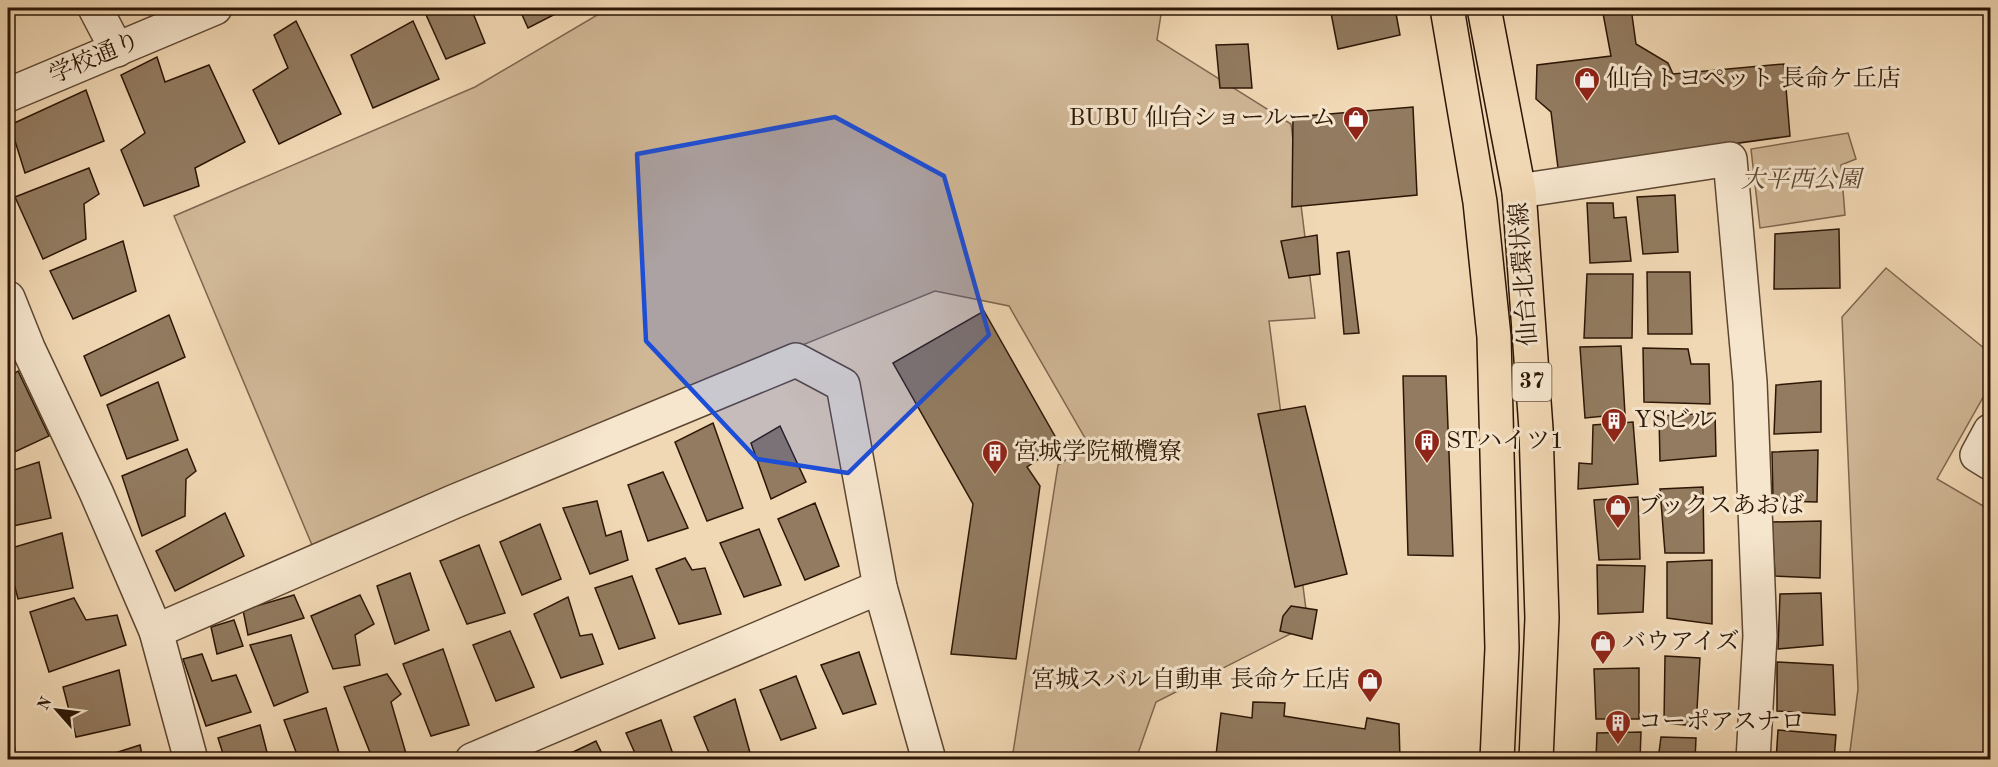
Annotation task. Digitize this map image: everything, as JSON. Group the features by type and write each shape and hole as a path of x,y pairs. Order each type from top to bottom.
{"main road":[{"name":"仙台北環状線","path":"1447,8 1480,202 1494,337 1502,648 1497,759"},
{"name":"仙台北環状線","path":"1484,8 1520,191 1536,429 1542,618 1536,759"}],"street":[{"path":"95,8 117,50"},
{"name":"学校通り","path":"8,95 215,8"},
{"path":"1520,191 1730,159 1750,382 1760,636 1753,759"},
{"path":"8,298 18,353 96,492 156,631 191,759"},
{"path":"156,631 453,502 796,360 843,385 880,587 929,759"},
{"path":"1990,431 1977,455 1990,463"},
{"path":"472,759 880,587"}],"highlighted area":[{"path":"835,117 944,176 989,335 848,473 757,459 646,341 637,154"}],"green space":[{"path":"609,8 1162,8 1157,40 1291,124 1315,318 1269,321 1308,625 1156,702 1136,759 1012,759 1058,465 1089,445 1009,306 935,291 312,545 174,216 475,87"},
{"name":"大平西公園","path":"1848,133 1856,159 1841,165 1845,215 1760,228 1751,149"},
{"path":"1886,268 1990,353 1990,385 1937,479 1990,510 1990,759 1849,759 1858,689 1842,317"}],"building":[{"path":"8,8 21,8 22,9 8,15"},
{"path":"423,8 471,8 485,43 446,59"},
{"path":"519,8 567,8 528,28"},
{"path":"1330,8 1395,8 1400,35 1338,49"},
{"path":"1602,8 1631,8 1636,44 1668,63 1673,74 1784,64 1790,136 1558,168 1551,112 1536,99 1537,65 1611,56"},
{"path":"1931,8 1951,8 1950,13"},
{"path":"296,21 341,114 279,144 253,90 288,68 274,35"},
{"path":"413,21 439,79 373,108 351,55"},
{"path":"1248,44 1252,88 1220,88 1216,45"},
{"path":"157,57 165,82 209,65 245,142 195,168 199,186 144,206 121,150 145,133 121,75"},
{"path":"86,90 104,141 25,173 10,125"},
{"path":"1413,107 1417,195 1292,207 1293,117"},
{"path":"89,168 99,194 84,204 86,239 43,259 15,197"},
{"path":"1675,195 1678,252 1643,254 1637,197"},
{"path":"1587,203 1613,203 1614,218 1626,217 1631,261 1590,263"},
{"path":"1839,229 1840,288 1774,289 1775,234"},
{"path":"1317,235 1320,274 1289,278 1281,241"},
{"path":"123,241 136,291 73,319 50,271"},
{"path":"1349,251 1359,333 1344,334 1337,253"},
{"path":"1647,272 1690,272 1692,334 1648,334"},
{"path":"1587,274 1633,274 1632,338 1584,338"},
{"name":"宮城学院橄欖寮","path":"984,311 1060,445 1027,467 1040,486 1016,659 951,654 973,504 893,363"},
{"path":"169,315 185,357 101,396 84,356"},
{"path":"1621,346 1625,414 1585,418 1580,347"},
{"path":"1643,348 1688,349 1691,364 1709,364 1710,404 1644,402"},
{"path":"18,371 49,436 8,455 8,378"},
{"name":"STハイツ1","path":"1403,376 1446,376 1453,556 1408,555"},
{"path":"1821,381 1821,432 1774,434 1776,385"},
{"path":"158,382 178,440 127,459 107,405"},
{"path":"1305,406 1347,574 1295,587 1258,414"},
{"path":"1715,413 1716,456 1660,461 1659,416"},
{"name":"YSビル","path":"1633,422 1638,484 1578,489 1579,463 1592,464 1593,425"},
{"path":"713,423 743,508 707,521 675,442"},
{"path":"780,426 806,482 771,499 751,443"},
{"path":"187,449 196,471 186,479 185,516 142,536 122,476"},
{"path":"1818,450 1817,502 1773,501 1772,452"},
{"path":"39,462 51,518 8,527 8,472"},
{"path":"663,472 688,528 648,541 628,485"},
{"path":"1703,487 1704,553 1665,553 1660,489"},
{"path":"1638,497 1640,559 1599,560 1594,500"},
{"path":"597,501 606,536 621,531 628,560 590,574 563,508"},
{"path":"815,503 839,566 805,580 778,519"},
{"path":"225,513 244,556 175,591 156,551"},
{"path":"1821,521 1820,578 1775,576 1772,522"},
{"path":"540,524 561,579 522,595 500,542"},
{"path":"759,529 781,585 744,597 720,543"},
{"path":"62,533 73,588 18,599 8,560 8,549"},
{"path":"479,545 505,613 467,624 440,561"},
{"path":"685,558 692,570 705,568 721,614 679,624 656,569"},
{"path":"1712,560 1712,624 1667,618 1667,562"},
{"path":"1597,565 1645,566 1643,612 1598,614"},
{"path":"410,573 429,630 395,644 377,586"},
{"path":"632,576 655,638 619,649 595,588"},
{"path":"1821,593 1823,645 1778,649 1780,594"},
{"path":"294,595 304,618 248,635 243,610"},
{"path":"360,595 374,624 355,635 360,665 333,669 311,616"},
{"path":"568,597 580,636 592,634 603,664 561,678 534,614"},
{"path":"74,598 86,620 117,615 126,645 49,672 30,612"},
{"path":"1291,606 1317,610 1312,639 1280,631 1283,616"},
{"path":"234,620 243,646 217,654 211,627"},
{"path":"510,631 534,687 496,701 473,645"},
{"path":"291,635 308,692 274,706 250,645"},
{"path":"443,649 469,725 431,736 403,664"},
{"path":"859,652 876,704 843,714 821,665"},
{"path":"202,654 212,681 236,675 251,712 206,726 183,659"},
{"path":"1665,656 1700,658 1696,726 1664,723"},
{"path":"1777,662 1833,665 1835,715 1777,711"},
{"path":"1639,668 1639,719 1596,719 1594,669"},
{"path":"119,670 130,725 76,737 63,687"},
{"path":"387,674 401,694 391,702 407,757 397,760 373,760 344,687"},
{"path":"796,676 816,728 781,740 760,690"},
{"path":"735,699 752,760 712,760 694,717"},
{"path":"1253,702 1285,703 1284,716 1365,729 1367,718 1399,724 1400,760 1253,760 1216,755 1221,713 1252,718"},
{"path":"326,708 341,760 299,760 284,720"},
{"path":"8,713 15,750 8,751"},
{"path":"661,720 675,760 638,760 626,733"},
{"path":"260,725 269,760 225,760 218,738"},
{"path":"1778,730 1836,735 1834,760 1776,760"},
{"name":"コーポアスナロ","path":"1641,732 1640,760 1596,760 1597,733"},
{"path":"1661,737 1696,738 1695,760 1658,760"},
{"path":"596,741 605,760 571,760 569,754"},
{"path":"140,745 143,760 93,760"}],"place":[{"name":"仙台トヨペット 長命ケ丘店","path":"1587,103"},
{"name":"BUBU 仙台ショールーム","path":"1356,142"},
{"name":"YSビル","path":"1614,444"},
{"name":"STハイツ1","path":"1427,465"},
{"name":"宮城学院橄欖寮","path":"995,476"},
{"name":"ブックスあおば","path":"1618,530"},
{"name":"バウアイズ","path":"1603,666"},
{"name":"宮城スバル自動車 長命ケ丘店","path":"1370,704"},
{"name":"コーポアスナロ","path":"1618,746"}]}
